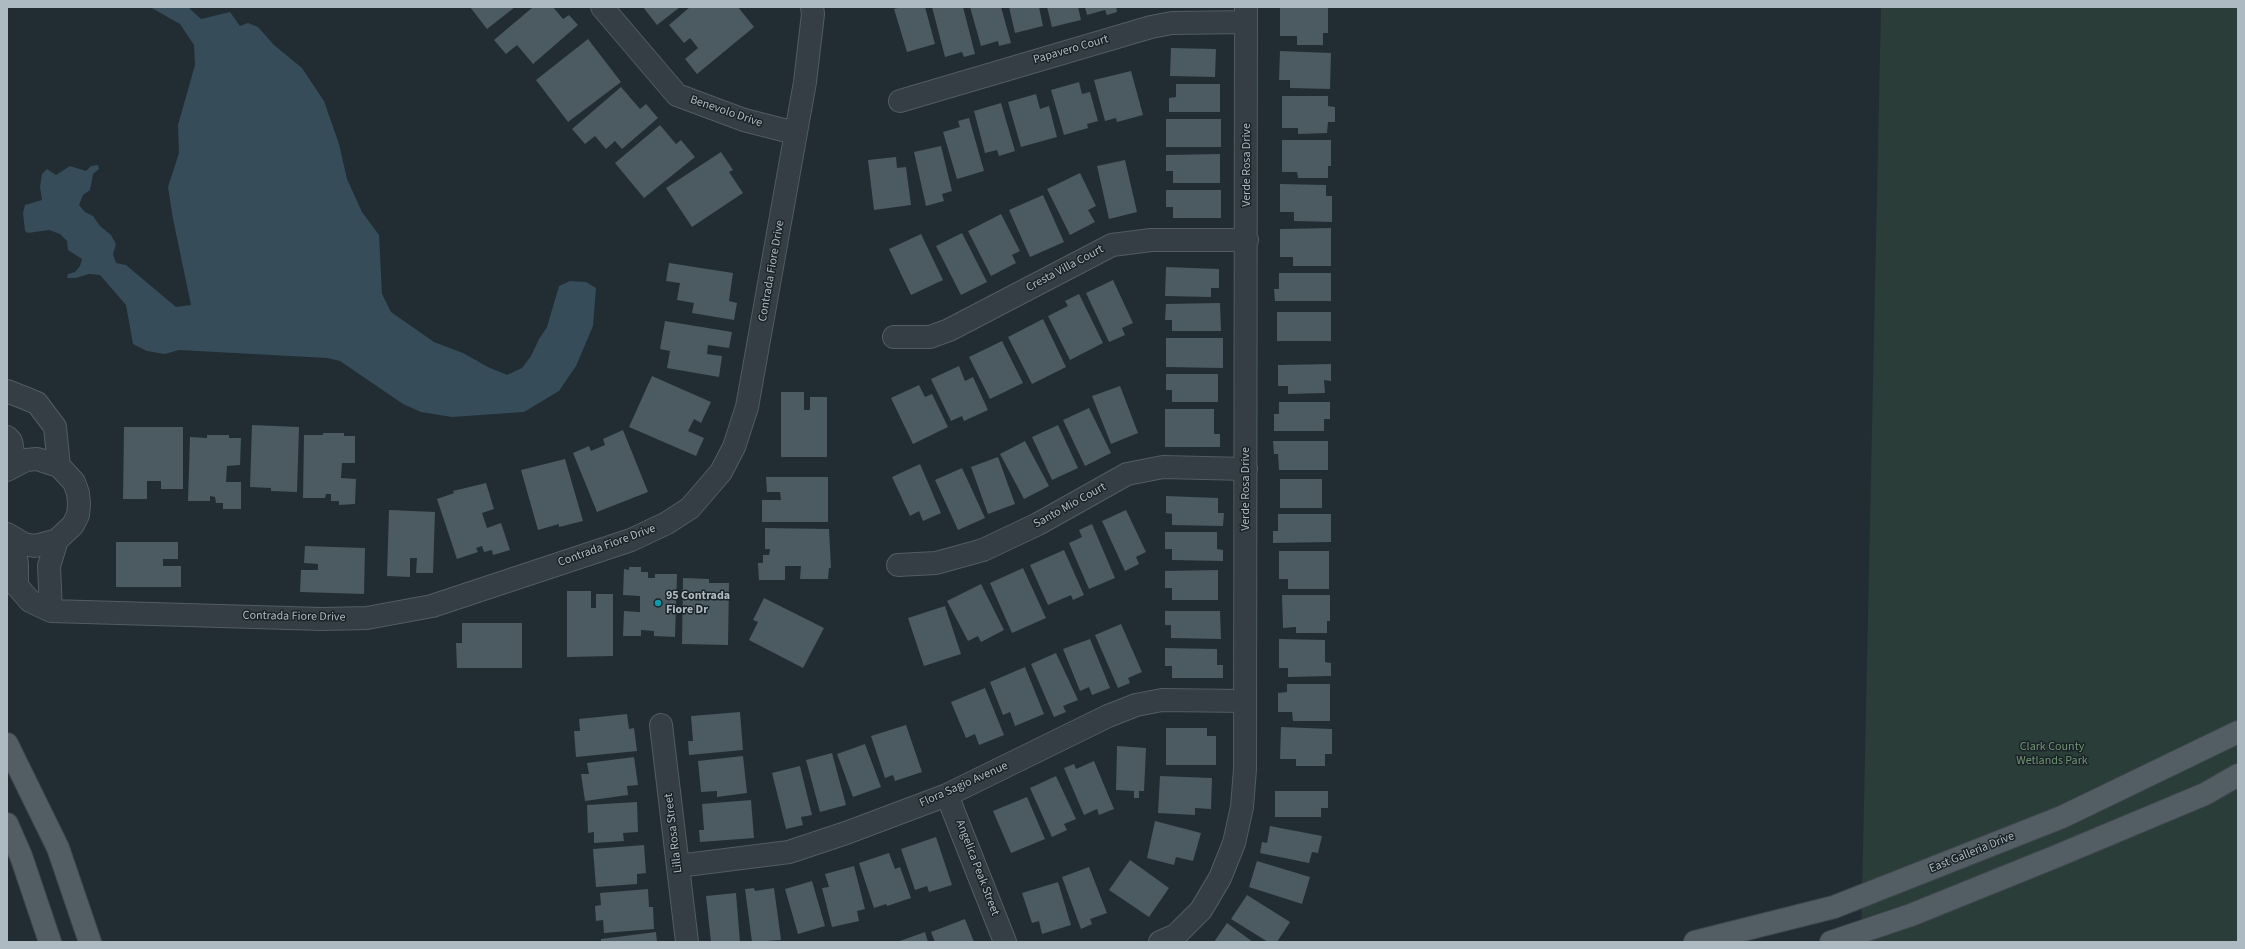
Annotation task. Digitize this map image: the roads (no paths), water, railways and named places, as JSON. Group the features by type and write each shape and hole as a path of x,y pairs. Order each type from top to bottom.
{"main road":[{"name":"East Galleria Drive","path":"1695,942 1834,907 2062,817 2238,732"},
{"path":"7,744 58,848 90,942"},
{"path":"1832,942 1911,915 2043,862 2205,794 2238,775"},
{"path":"7,824 21,856 50,942"}],"street":[{"name":"Benevolo Drive","path":"602,7 677,95 744,120 795,133"},
{"name":"Contrada Fiore Drive","path":"10,537 17,564 17,586 30,600 51,611 322,620 367,618 432,606 631,540 667,523 690,508 721,472 736,441 747,407 762,330 805,82 813,14 812,7"},
{"name":"Papavero Court","path":"900,101 1151,27 1246,14"},
{"name":"Verde Rosa Drive","path":"1160,942 1176,935 1201,910 1220,878 1234,843 1242,808 1245,769 1247,240 1246,14"},
{"name":"Cresta Villa Court","path":"894,338 930,337 949,330 1112,245 1133,240 1247,240"},
{"path":"7,391 37,403 55,427 59,466"},
{"path":"7,437 11,441 11,467 37,459 59,466 74,482 78,493 79,504 78,515 73,525 57,540 35,546 10,537"},
{"name":"Santo Mio Court","path":"898,565 936,563 983,550 1038,524 1127,474 1163,467 1246,468"},
{"path":"51,611 49,566 57,540"},
{"name":"Flora Sagio Avenue","path":"678,866 789,852 947,795 1108,716 1136,704 1162,700 1245,701"},
{"name":"Lilla Rosa Street","path":"661,725 687,942"},
{"name":"Angelica Peak Street","path":"947,795 1005,942"}],"water":[{"path":"150,7 188,7 201,19 230,12 240,26 248,23 258,27 274,45 302,68 324,101 339,144 347,179 362,212 379,235 382,294 391,312 434,342 463,353 488,367 507,375 522,368 531,356 539,339 547,327 559,286 570,281 586,282 596,288 593,326 576,366 559,391 524,412 452,417 421,412 403,404 340,361 327,358 179,350 165,354 147,351 133,344 126,305 100,275 89,274 76,278 67,278 68,274 75,272 80,266 82,259 68,250 67,241 60,234 49,230 28,233 25,231 23,213 25,205 42,200 40,187 42,174 47,169 56,175 70,166 86,171 91,166 98,165 99,169 93,174 90,190 83,195 79,205 85,212 93,216 100,226 111,235 116,244 113,254 116,263 126,265 176,307 191,305 173,219 168,187 179,153 178,125 195,65 194,45 180,24"}],"place":[{"name":"95 Contrada Fiore Dr","path":"658,603"}],"park label":[{"name":"Clark County Wetlands Park","path":"2052,754"}]}
